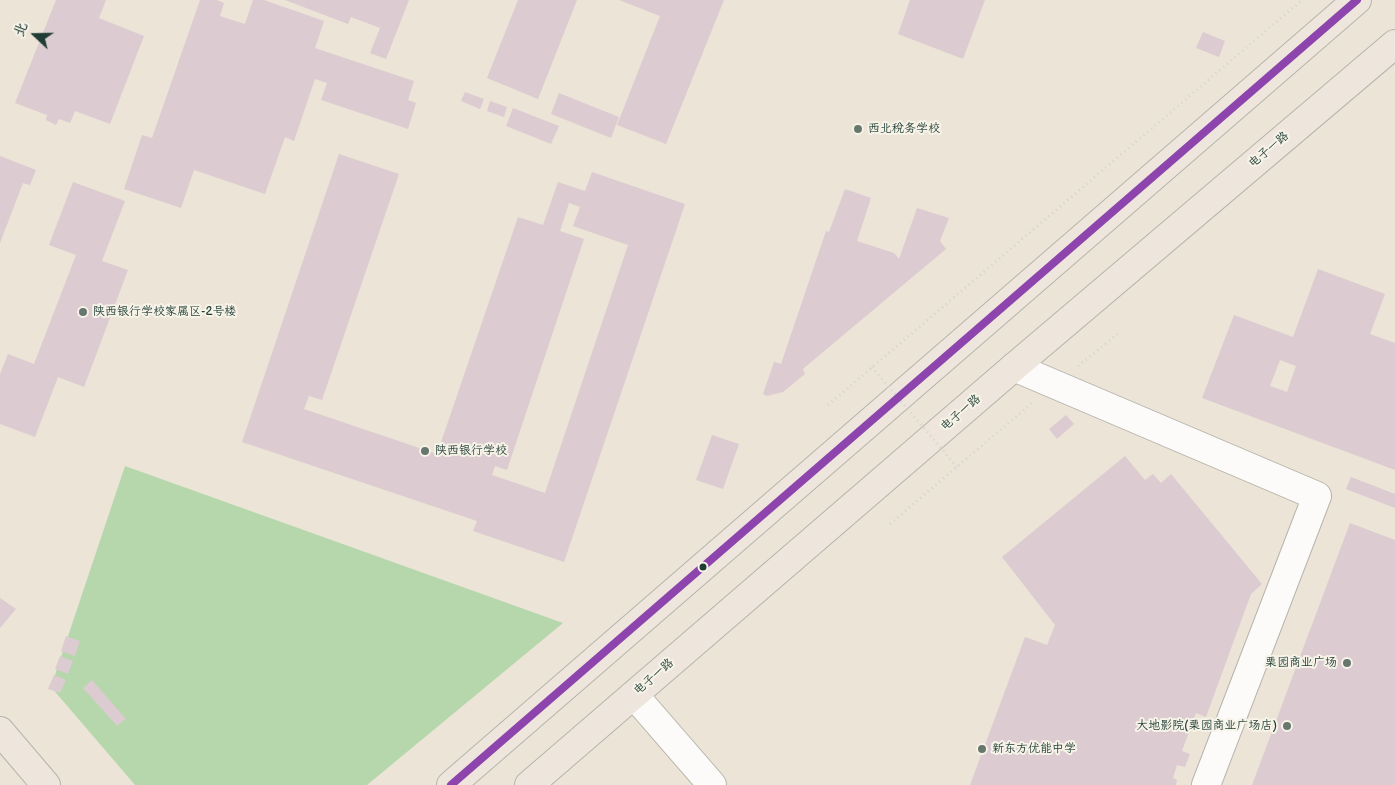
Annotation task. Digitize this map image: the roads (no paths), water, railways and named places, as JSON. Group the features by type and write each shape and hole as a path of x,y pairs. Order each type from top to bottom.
{"main road":[{"path":"451,785 1357,0"},
{"name":"电子一路","path":"529,785 1014,367 1395,44"},
{"path":"0,731 46,785"}],"street":[{"path":"1014,367 1316,496 1206,785"},
{"path":"634,695 712,785"}],"place":[{"name":"西北税务学校","path":"858,129"},
{"name":"陕西银行学校家属区-2号楼","path":"83,312"},
{"name":"陕西银行学校","path":"425,451"},
{"name":"栗园商业广场","path":"1347,663"},
{"name":"大地影院(栗园商业广场店)","path":"1287,726"},
{"name":"新东方优能中学","path":"982,749"}]}
